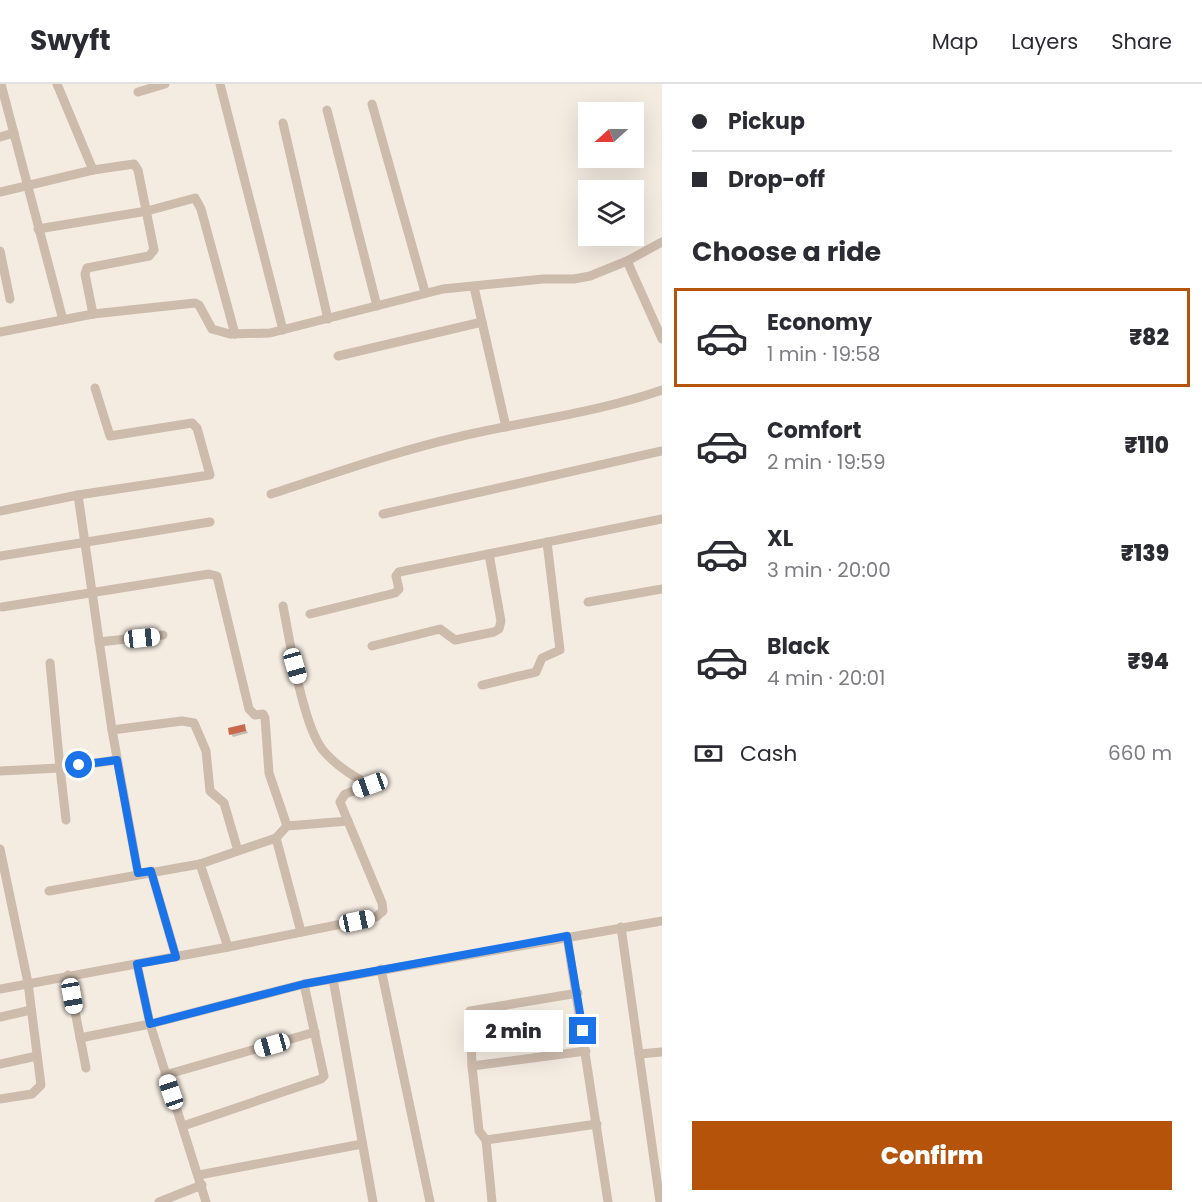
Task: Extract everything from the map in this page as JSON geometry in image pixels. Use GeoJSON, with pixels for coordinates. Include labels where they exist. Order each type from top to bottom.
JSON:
{"type":"FeatureCollection","features":[{"type":"Feature","properties":{"kind":"street"},"geometry":{"type":"LineString","coordinates":[[2,84],[63,320]]}},
{"type":"Feature","properties":{"kind":"street"},"geometry":{"type":"LineString","coordinates":[[57,84],[93,170]]}},
{"type":"Feature","properties":{"kind":"street"},"geometry":{"type":"LineString","coordinates":[[138,92],[165,84]]}},
{"type":"Feature","properties":{"kind":"street"},"geometry":{"type":"LineString","coordinates":[[220,84],[283,330]]}},
{"type":"Feature","properties":{"kind":"street"},"geometry":{"type":"LineString","coordinates":[[372,104],[425,292]]}},
{"type":"Feature","properties":{"kind":"street"},"geometry":{"type":"LineString","coordinates":[[327,110],[377,306]]}},
{"type":"Feature","properties":{"kind":"street"},"geometry":{"type":"LineString","coordinates":[[283,123],[328,319]]}},
{"type":"Feature","properties":{"kind":"street"},"geometry":{"type":"LineString","coordinates":[[0,137],[14,133]]}},
{"type":"Feature","properties":{"kind":"street"},"geometry":{"type":"LineString","coordinates":[[0,192],[93,170],[134,164],[138,170],[154,248],[151,254],[89,266],[85,270],[93,314]]}},
{"type":"Feature","properties":{"kind":"street"},"geometry":{"type":"LineString","coordinates":[[38,229],[147,211],[193,198],[197,200],[235,334]]}},
{"type":"Feature","properties":{"kind":"street"},"geometry":{"type":"LineString","coordinates":[[0,332],[93,314],[195,303],[199,305],[212,329],[235,334],[270,333],[425,292],[590,276],[627,261],[662,242]]}},
{"type":"Feature","properties":{"kind":"street"},"geometry":{"type":"LineString","coordinates":[[0,251],[10,300]]}},
{"type":"Feature","properties":{"kind":"street"},"geometry":{"type":"LineString","coordinates":[[627,261],[662,339]]}},
{"type":"Feature","properties":{"kind":"street"},"geometry":{"type":"LineString","coordinates":[[474,287],[506,427]]}},
{"type":"Feature","properties":{"kind":"street"},"geometry":{"type":"LineString","coordinates":[[338,356],[482,322]]}},
{"type":"Feature","properties":{"kind":"street"},"geometry":{"type":"LineString","coordinates":[[0,511],[78,495],[206,477],[211,471],[197,428],[192,423],[110,436],[95,388]]}},
{"type":"Feature","properties":{"kind":"street"},"geometry":{"type":"LineString","coordinates":[[271,494],[391,454],[613,404],[662,390]]}},
{"type":"Feature","properties":{"kind":"street"},"geometry":{"type":"LineString","coordinates":[[383,514],[662,451]]}},
{"type":"Feature","properties":{"kind":"street"},"geometry":{"type":"LineString","coordinates":[[78,495],[112,730],[138,873]]}},
{"type":"Feature","properties":{"kind":"street"},"geometry":{"type":"LineString","coordinates":[[309,614],[395,593],[399,589],[396,576],[399,572],[662,519]]}},
{"type":"Feature","properties":{"kind":"street"},"geometry":{"type":"LineString","coordinates":[[0,556],[210,522]]}},
{"type":"Feature","properties":{"kind":"street"},"geometry":{"type":"LineString","coordinates":[[482,685],[536,672],[542,658],[560,650],[547,542]]}},
{"type":"Feature","properties":{"kind":"street"},"geometry":{"type":"LineString","coordinates":[[372,646],[440,629],[455,640],[494,632],[499,628],[501,621],[489,554]]}},
{"type":"Feature","properties":{"kind":"street"},"geometry":{"type":"LineString","coordinates":[[2,607],[209,574],[217,576],[249,709],[252,714],[264,716],[269,773],[287,826]]}},
{"type":"Feature","properties":{"kind":"street"},"geometry":{"type":"LineString","coordinates":[[588,602],[662,590]]}},
{"type":"Feature","properties":{"kind":"street"},"geometry":{"type":"LineString","coordinates":[[283,606],[295,666],[313,729],[321,747],[333,761],[370,785]]}},
{"type":"Feature","properties":{"kind":"street"},"geometry":{"type":"LineString","coordinates":[[99,642],[164,635]]}},
{"type":"Feature","properties":{"kind":"street"},"geometry":{"type":"LineString","coordinates":[[50,663],[66,820]]}},
{"type":"Feature","properties":{"kind":"street"},"geometry":{"type":"LineString","coordinates":[[112,730],[188,720],[194,723],[206,751],[210,791],[224,803],[238,851]]}},
{"type":"Feature","properties":{"kind":"street"},"geometry":{"type":"LineString","coordinates":[[0,771],[60,768],[117,760]]}},
{"type":"Feature","properties":{"kind":"street"},"geometry":{"type":"LineString","coordinates":[[0,989],[228,948],[376,917],[383,911],[341,797],[381,782]]}},
{"type":"Feature","properties":{"kind":"street"},"geometry":{"type":"LineString","coordinates":[[49,891],[138,873],[200,864],[276,838],[287,826],[348,821]]}},
{"type":"Feature","properties":{"kind":"street"},"geometry":{"type":"LineString","coordinates":[[276,838],[302,932]]}},
{"type":"Feature","properties":{"kind":"street"},"geometry":{"type":"LineString","coordinates":[[0,849],[2,871],[28,983],[41,1085],[38,1091],[0,1100]]}},
{"type":"Feature","properties":{"kind":"street"},"geometry":{"type":"LineString","coordinates":[[200,864],[228,948]]}},
{"type":"Feature","properties":{"kind":"street"},"geometry":{"type":"LineString","coordinates":[[151,871],[176,957]]}},
{"type":"Feature","properties":{"kind":"street"},"geometry":{"type":"LineString","coordinates":[[80,1038],[150,1024],[333,978],[662,921]]}},
{"type":"Feature","properties":{"kind":"street"},"geometry":{"type":"LineString","coordinates":[[621,927],[660,1202]]}},
{"type":"Feature","properties":{"kind":"street"},"geometry":{"type":"LineString","coordinates":[[567,936],[578,993],[608,1202]]}},
{"type":"Feature","properties":{"kind":"street"},"geometry":{"type":"LineString","coordinates":[[137,964],[150,1024],[206,1202]]}},
{"type":"Feature","properties":{"kind":"street"},"geometry":{"type":"LineString","coordinates":[[381,969],[430,1202]]}},
{"type":"Feature","properties":{"kind":"street"},"geometry":{"type":"LineString","coordinates":[[68,975],[86,1068]]}},
{"type":"Feature","properties":{"kind":"street"},"geometry":{"type":"LineString","coordinates":[[333,978],[373,1202]]}},
{"type":"Feature","properties":{"kind":"street"},"geometry":{"type":"LineString","coordinates":[[183,1126],[321,1079],[324,1070],[304,984]]}},
{"type":"Feature","properties":{"kind":"street"},"geometry":{"type":"LineString","coordinates":[[492,1202],[486,1140],[479,1131],[472,1066],[470,1011],[578,993]]}},
{"type":"Feature","properties":{"kind":"street"},"geometry":{"type":"LineString","coordinates":[[0,1017],[31,1010]]}},
{"type":"Feature","properties":{"kind":"street"},"geometry":{"type":"LineString","coordinates":[[165,1075],[315,1032]]}},
{"type":"Feature","properties":{"kind":"street"},"geometry":{"type":"LineString","coordinates":[[472,1066],[586,1051]]}},
{"type":"Feature","properties":{"kind":"street"},"geometry":{"type":"LineString","coordinates":[[639,1054],[662,1052]]}},
{"type":"Feature","properties":{"kind":"street"},"geometry":{"type":"LineString","coordinates":[[0,1064],[37,1056]]}},
{"type":"Feature","properties":{"kind":"street"},"geometry":{"type":"LineString","coordinates":[[486,1140],[597,1124]]}},
{"type":"Feature","properties":{"kind":"street"},"geometry":{"type":"LineString","coordinates":[[199,1174],[362,1144]]}},
{"type":"Feature","properties":{"kind":"street"},"geometry":{"type":"LineString","coordinates":[[159,1202],[202,1185]]}},
{"type":"Feature","properties":{"kind":"building"},"geometry":{"type":"Polygon","coordinates":[[[245,724],[246,731],[229,735],[228,728],[245,724]]]}},
{"type":"Feature","properties":{"kind":"route"},"geometry":{"type":"LineString","coordinates":[[79,765],[117,760],[138,873],[151,871],[176,957],[137,964],[150,1024],[304,984],[567,936],[583,1031]]}}]}
